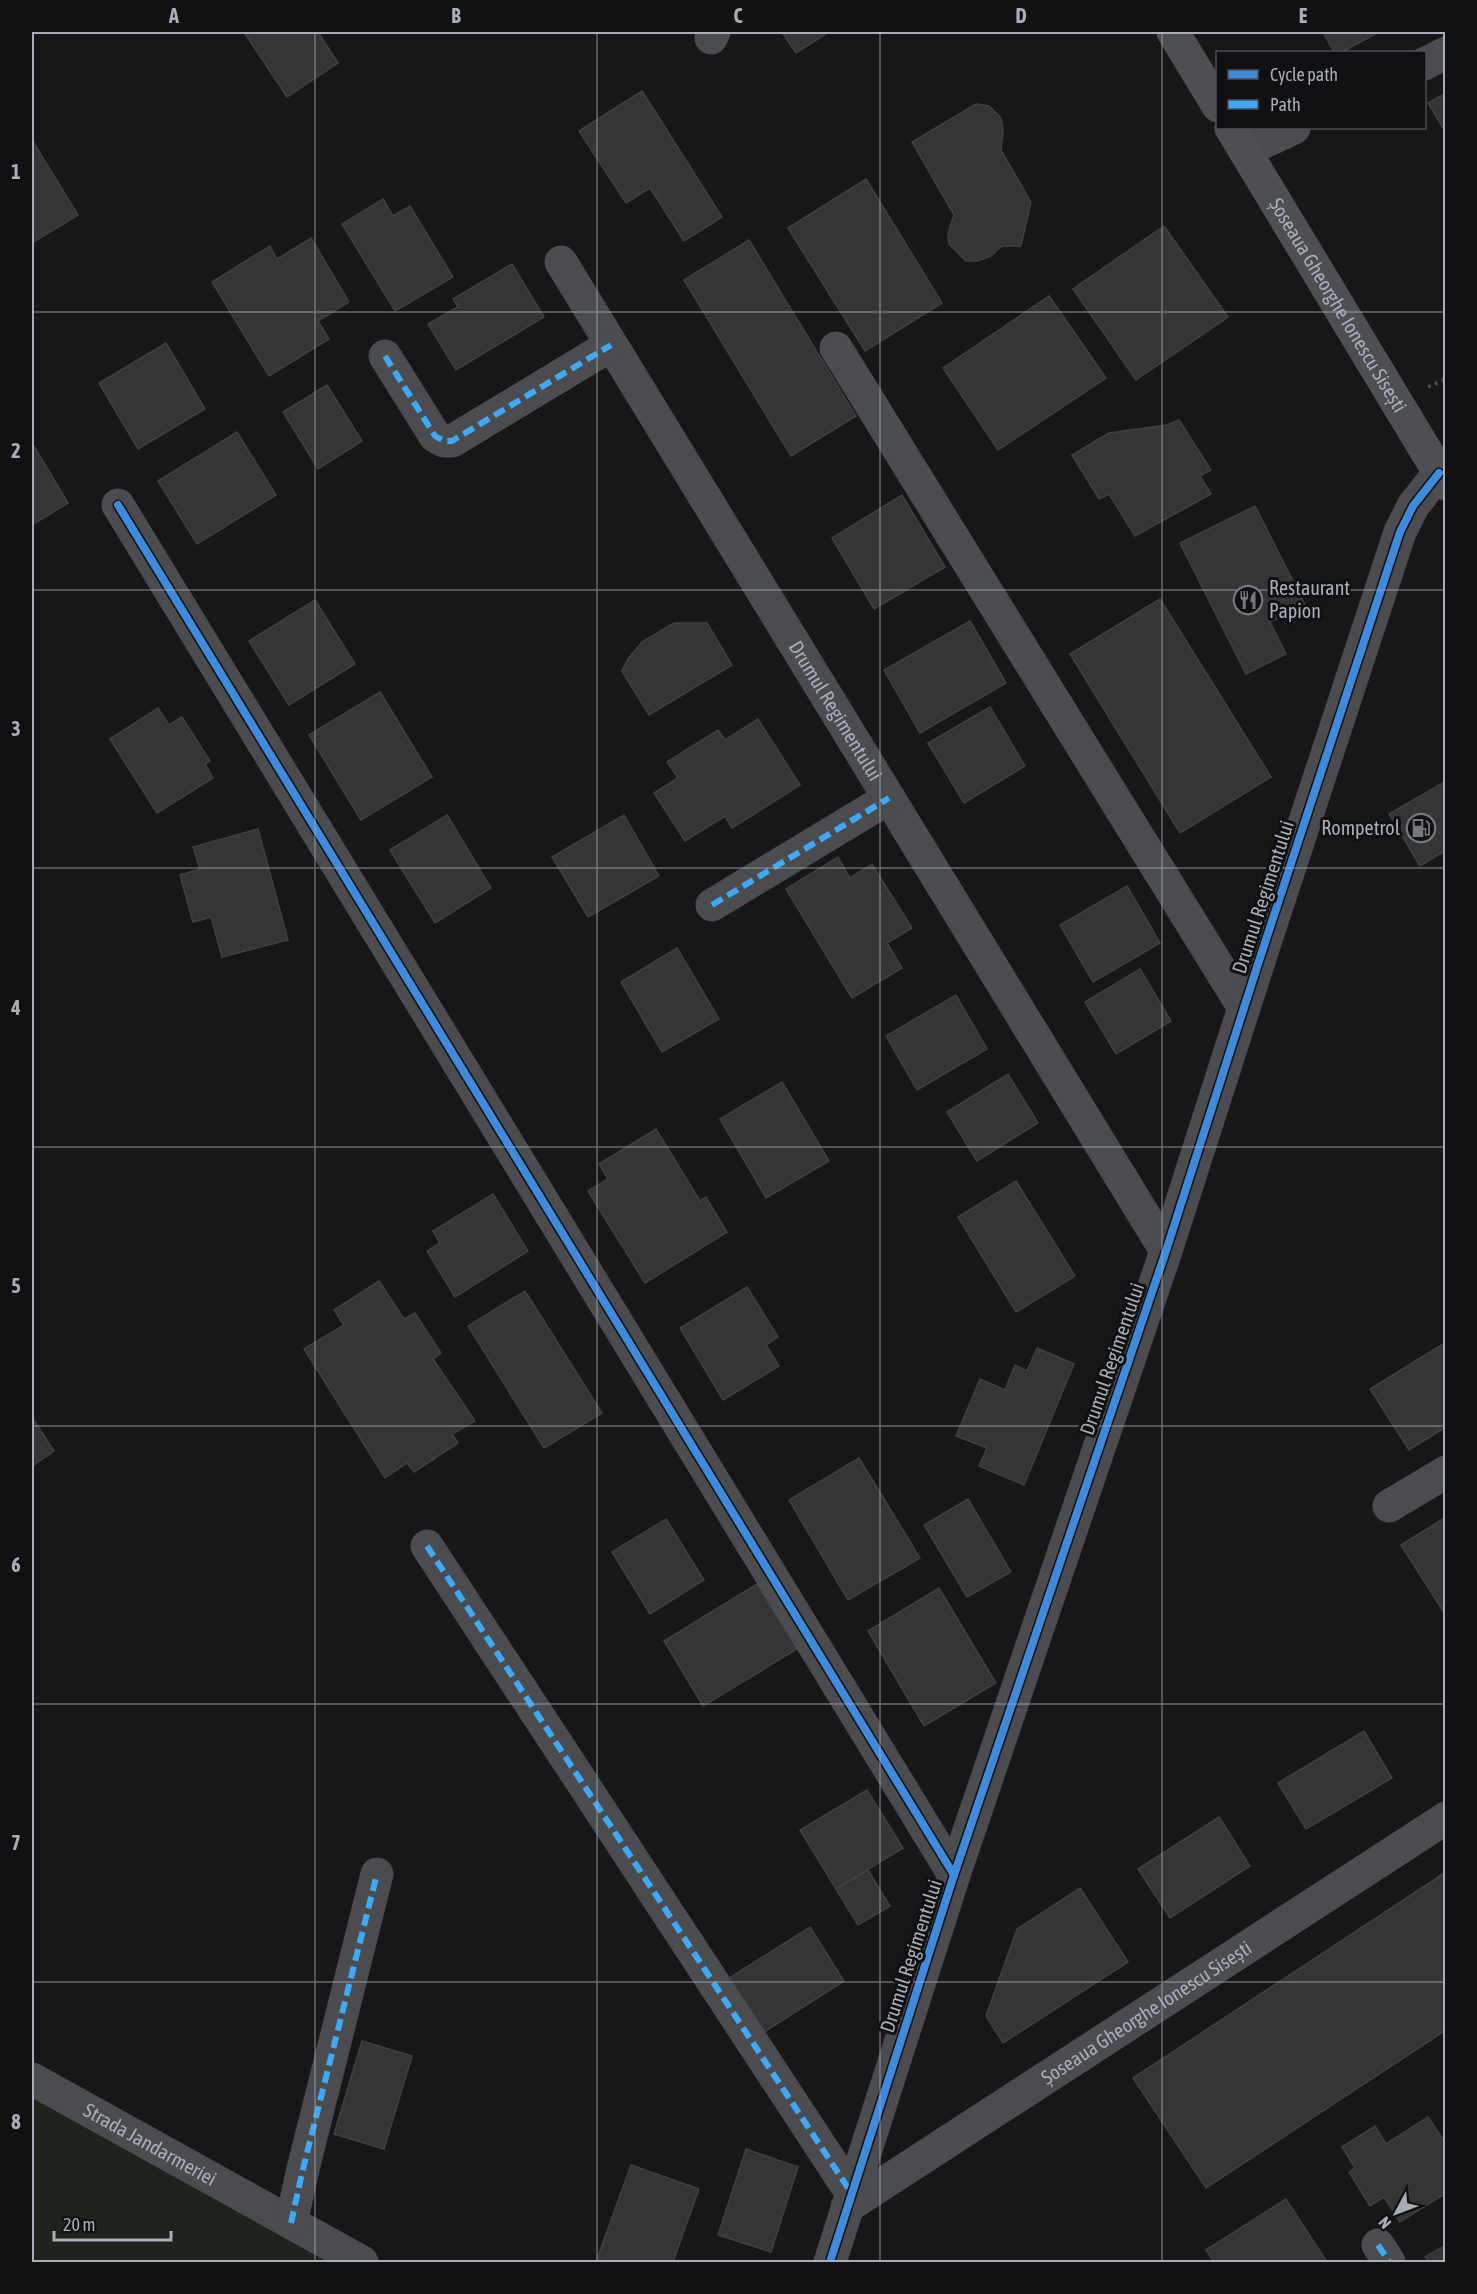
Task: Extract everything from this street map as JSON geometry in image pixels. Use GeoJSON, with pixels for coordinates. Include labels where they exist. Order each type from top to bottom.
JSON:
{"type":"FeatureCollection","features":[{"type":"Feature","properties":{"kind":"main road"},"geometry":{"type":"LineString","coordinates":[[1173,32],[1216,103]]}},
{"type":"Feature","properties":{"kind":"main road","name":"Șoseaua Gheorghe Ionescu Sisești"},"geometry":{"type":"LineString","coordinates":[[1238,139],[1442,478]]}},
{"type":"Feature","properties":{"kind":"street"},"geometry":{"type":"LineString","coordinates":[[1426,63],[1446,53]]}},
{"type":"Feature","properties":{"kind":"street"},"geometry":{"type":"LineString","coordinates":[[1238,139],[1289,129]]}},
{"type":"Feature","properties":{"kind":"street","name":"Drumul Regimentului"},"geometry":{"type":"LineString","coordinates":[[561,262],[1166,1251]]}},
{"type":"Feature","properties":{"kind":"street"},"geometry":{"type":"LineString","coordinates":[[385,356],[435,436],[444,441],[452,441],[611,345]]}},
{"type":"Feature","properties":{"kind":"street"},"geometry":{"type":"LineString","coordinates":[[836,348],[1244,1008]]}},
{"type":"Feature","properties":{"kind":"street","name":"Drumul Regimentului"},"geometry":{"type":"LineString","coordinates":[[830,2262],[954,1875],[1166,1251],[1400,532],[1413,506],[1442,478]]}},
{"type":"Feature","properties":{"kind":"street"},"geometry":{"type":"LineString","coordinates":[[118,505],[954,1875]]}},
{"type":"Feature","properties":{"kind":"street"},"geometry":{"type":"LineString","coordinates":[[712,905],[889,798]]}},
{"type":"Feature","properties":{"kind":"street"},"geometry":{"type":"LineString","coordinates":[[1389,1506],[1446,1472]]}},
{"type":"Feature","properties":{"kind":"street"},"geometry":{"type":"LineString","coordinates":[[427,1546],[850,2201]]}},
{"type":"Feature","properties":{"kind":"street","name":"Șoseaua Gheorghe Ionescu Sisești"},"geometry":{"type":"LineString","coordinates":[[850,2201],[1446,1818]]}},
{"type":"Feature","properties":{"kind":"street"},"geometry":{"type":"LineString","coordinates":[[291,2223],[377,1874]]}},
{"type":"Feature","properties":{"kind":"street","name":"Strada Jandarmeriei"},"geometry":{"type":"LineString","coordinates":[[32,2079],[362,2262]]}},
{"type":"Feature","properties":{"kind":"path"},"geometry":{"type":"LineString","coordinates":[[1428,387],[1446,379]]}},
{"type":"Feature","properties":{"kind":"shaded area"},"geometry":{"type":"Polygon","coordinates":[[[32,2079],[362,2262],[32,2262],[32,2079]]]}},
{"type":"Feature","properties":{"kind":"building"},"geometry":{"type":"Polygon","coordinates":[[[244,32],[318,32],[338,63],[287,97],[244,32]]]}},
{"type":"Feature","properties":{"kind":"building"},"geometry":{"type":"Polygon","coordinates":[[[782,32],[829,32],[796,53],[782,32]]]}},
{"type":"Feature","properties":{"kind":"building"},"geometry":{"type":"Polygon","coordinates":[[[1323,32],[1379,32],[1344,51],[1333,51],[1323,32]]]}},
{"type":"Feature","properties":{"kind":"building"},"geometry":{"type":"Polygon","coordinates":[[[642,91],[722,217],[684,241],[650,188],[626,203],[579,131],[642,91]]]}},
{"type":"Feature","properties":{"kind":"building"},"geometry":{"type":"Polygon","coordinates":[[[1446,93],[1446,133],[1428,103],[1446,93]]]}},
{"type":"Feature","properties":{"kind":"building"},"geometry":{"type":"Polygon","coordinates":[[[976,104],[989,106],[1001,118],[1003,130],[1001,150],[1031,202],[1021,246],[1002,246],[991,256],[977,261],[966,261],[949,244],[948,233],[954,215],[912,142],[976,104]]]}},
{"type":"Feature","properties":{"kind":"building"},"geometry":{"type":"Polygon","coordinates":[[[32,140],[78,215],[32,243],[32,140]]]}},
{"type":"Feature","properties":{"kind":"building"},"geometry":{"type":"Polygon","coordinates":[[[866,179],[942,303],[865,351],[788,228],[866,179]]]}},
{"type":"Feature","properties":{"kind":"building"},"geometry":{"type":"Polygon","coordinates":[[[383,199],[393,216],[410,206],[453,277],[395,311],[342,224],[383,199]]]}},
{"type":"Feature","properties":{"kind":"building"},"geometry":{"type":"Polygon","coordinates":[[[1164,226],[1228,317],[1136,380],[1073,289],[1164,226]]]}},
{"type":"Feature","properties":{"kind":"building"},"geometry":{"type":"Polygon","coordinates":[[[311,238],[349,302],[318,321],[329,339],[269,376],[212,282],[270,246],[277,259],[311,238]]]}},
{"type":"Feature","properties":{"kind":"building"},"geometry":{"type":"Polygon","coordinates":[[[749,240],[856,416],[791,456],[684,280],[749,240]]]}},
{"type":"Feature","properties":{"kind":"building"},"geometry":{"type":"Polygon","coordinates":[[[512,264],[544,317],[456,370],[428,324],[458,307],[453,299],[512,264]]]}},
{"type":"Feature","properties":{"kind":"building"},"geometry":{"type":"Polygon","coordinates":[[[1049,296],[1106,378],[998,450],[943,368],[1049,296]]]}},
{"type":"Feature","properties":{"kind":"building"},"geometry":{"type":"Polygon","coordinates":[[[166,343],[205,409],[138,449],[99,383],[166,343]]]}},
{"type":"Feature","properties":{"kind":"building"},"geometry":{"type":"Polygon","coordinates":[[[327,385],[362,441],[318,469],[283,412],[327,385]]]}},
{"type":"Feature","properties":{"kind":"building"},"geometry":{"type":"Polygon","coordinates":[[[1179,420],[1211,470],[1200,476],[1211,494],[1135,536],[1109,494],[1099,499],[1072,455],[1109,433],[1167,425],[1179,420]]]}},
{"type":"Feature","properties":{"kind":"building"},"geometry":{"type":"Polygon","coordinates":[[[237,432],[276,495],[197,544],[158,481],[237,432]]]}},
{"type":"Feature","properties":{"kind":"building"},"geometry":{"type":"Polygon","coordinates":[[[32,443],[68,503],[32,525],[32,443]]]}},
{"type":"Feature","properties":{"kind":"building"},"geometry":{"type":"Polygon","coordinates":[[[902,495],[945,567],[874,609],[832,538],[902,495]]]}},
{"type":"Feature","properties":{"kind":"building"},"geometry":{"type":"Polygon","coordinates":[[[1255,506],[1305,605],[1270,622],[1286,654],[1246,674],[1180,543],[1255,506]]]}},
{"type":"Feature","properties":{"kind":"building"},"geometry":{"type":"Polygon","coordinates":[[[1160,599],[1271,777],[1180,833],[1070,654],[1160,599]]]}},
{"type":"Feature","properties":{"kind":"building"},"geometry":{"type":"Polygon","coordinates":[[[315,600],[355,664],[289,705],[249,641],[315,600]]]}},
{"type":"Feature","properties":{"kind":"building"},"geometry":{"type":"Polygon","coordinates":[[[970,621],[1006,683],[920,733],[884,670],[970,621]]]}},
{"type":"Feature","properties":{"kind":"building"},"geometry":{"type":"Polygon","coordinates":[[[674,623],[707,623],[732,665],[649,715],[622,671],[628,659],[642,642],[674,623]]]}},
{"type":"Feature","properties":{"kind":"building"},"geometry":{"type":"Polygon","coordinates":[[[380,692],[432,777],[361,820],[309,735],[380,692]]]}},
{"type":"Feature","properties":{"kind":"building"},"geometry":{"type":"Polygon","coordinates":[[[990,707],[1025,766],[964,803],[928,743],[990,707]]]}},
{"type":"Feature","properties":{"kind":"building"},"geometry":{"type":"Polygon","coordinates":[[[158,708],[169,725],[182,717],[210,761],[205,764],[213,778],[157,813],[110,739],[158,708]]]}},
{"type":"Feature","properties":{"kind":"building"},"geometry":{"type":"Polygon","coordinates":[[[758,719],[800,785],[732,828],[725,816],[685,841],[654,793],[678,778],[667,762],[718,730],[725,740],[758,719]]]}},
{"type":"Feature","properties":{"kind":"building","name":"Rompetrol"},"geometry":{"type":"Polygon","coordinates":[[[1446,781],[1446,850],[1420,866],[1389,814],[1446,781]]]}},
{"type":"Feature","properties":{"kind":"building"},"geometry":{"type":"Polygon","coordinates":[[[447,815],[491,888],[435,923],[390,850],[447,815]]]}},
{"type":"Feature","properties":{"kind":"building"},"geometry":{"type":"Polygon","coordinates":[[[624,815],[659,876],[588,917],[552,857],[624,815]]]}},
{"type":"Feature","properties":{"kind":"building"},"geometry":{"type":"Polygon","coordinates":[[[258,829],[288,940],[222,957],[211,917],[193,922],[180,875],[200,869],[193,847],[258,829]]]}},
{"type":"Feature","properties":{"kind":"building"},"geometry":{"type":"Polygon","coordinates":[[[838,857],[850,878],[872,864],[912,928],[887,943],[902,968],[852,998],[786,889],[838,857]]]}},
{"type":"Feature","properties":{"kind":"building"},"geometry":{"type":"Polygon","coordinates":[[[1127,886],[1160,943],[1093,982],[1060,925],[1127,886]]]}},
{"type":"Feature","properties":{"kind":"building"},"geometry":{"type":"Polygon","coordinates":[[[677,948],[719,1019],[662,1052],[621,982],[677,948]]]}},
{"type":"Feature","properties":{"kind":"building"},"geometry":{"type":"Polygon","coordinates":[[[1140,969],[1171,1021],[1116,1054],[1085,1002],[1140,969]]]}},
{"type":"Feature","properties":{"kind":"building"},"geometry":{"type":"Polygon","coordinates":[[[956,995],[987,1049],[917,1090],[886,1036],[956,995]]]}},
{"type":"Feature","properties":{"kind":"building"},"geometry":{"type":"Polygon","coordinates":[[[1008,1074],[1038,1123],[977,1161],[947,1112],[1008,1074]]]}},
{"type":"Feature","properties":{"kind":"building"},"geometry":{"type":"Polygon","coordinates":[[[782,1082],[829,1161],[766,1198],[720,1119],[782,1082]]]}},
{"type":"Feature","properties":{"kind":"building"},"geometry":{"type":"Polygon","coordinates":[[[656,1129],[700,1201],[706,1197],[727,1232],[645,1283],[588,1191],[608,1179],[599,1164],[656,1129]]]}},
{"type":"Feature","properties":{"kind":"building"},"geometry":{"type":"Polygon","coordinates":[[[1016,1181],[1075,1276],[1016,1312],[958,1217],[1016,1181]]]}},
{"type":"Feature","properties":{"kind":"building"},"geometry":{"type":"Polygon","coordinates":[[[493,1194],[528,1251],[455,1297],[427,1251],[440,1243],[433,1231],[493,1194]]]}},
{"type":"Feature","properties":{"kind":"building"},"geometry":{"type":"Polygon","coordinates":[[[379,1281],[404,1319],[415,1313],[441,1353],[433,1359],[475,1421],[452,1434],[458,1443],[414,1472],[407,1463],[385,1478],[304,1349],[344,1325],[334,1310],[379,1281]]]}},
{"type":"Feature","properties":{"kind":"building"},"geometry":{"type":"Polygon","coordinates":[[[747,1287],[778,1337],[766,1345],[779,1366],[723,1400],[680,1328],[747,1287]]]}},
{"type":"Feature","properties":{"kind":"building"},"geometry":{"type":"Polygon","coordinates":[[[525,1291],[602,1413],[544,1448],[468,1326],[525,1291]]]}},
{"type":"Feature","properties":{"kind":"building"},"geometry":{"type":"Polygon","coordinates":[[[1446,1342],[1446,1427],[1409,1450],[1370,1389],[1446,1342]]]}},
{"type":"Feature","properties":{"kind":"building"},"geometry":{"type":"Polygon","coordinates":[[[1037,1348],[1074,1364],[1024,1485],[979,1466],[987,1448],[956,1436],[980,1379],[1005,1390],[1015,1365],[1027,1371],[1037,1348]]]}},
{"type":"Feature","properties":{"kind":"building"},"geometry":{"type":"Polygon","coordinates":[[[32,1417],[54,1451],[32,1466],[32,1417]]]}},
{"type":"Feature","properties":{"kind":"building"},"geometry":{"type":"Polygon","coordinates":[[[859,1458],[920,1558],[848,1600],[789,1500],[859,1458]]]}},
{"type":"Feature","properties":{"kind":"building"},"geometry":{"type":"Polygon","coordinates":[[[968,1499],[1011,1572],[967,1597],[924,1525],[968,1499]]]}},
{"type":"Feature","properties":{"kind":"building"},"geometry":{"type":"Polygon","coordinates":[[[1446,1517],[1446,1616],[1401,1545],[1446,1517]]]}},
{"type":"Feature","properties":{"kind":"building"},"geometry":{"type":"Polygon","coordinates":[[[666,1519],[704,1580],[650,1614],[612,1552],[666,1519]]]}},
{"type":"Feature","properties":{"kind":"building"},"geometry":{"type":"Polygon","coordinates":[[[757,1584],[797,1649],[703,1706],[664,1641],[757,1584]]]}},
{"type":"Feature","properties":{"kind":"building"},"geometry":{"type":"Polygon","coordinates":[[[939,1588],[996,1683],[924,1726],[868,1631],[939,1588]]]}},
{"type":"Feature","properties":{"kind":"building"},"geometry":{"type":"Polygon","coordinates":[[[1364,1731],[1392,1778],[1306,1829],[1278,1783],[1364,1731]]]}},
{"type":"Feature","properties":{"kind":"building"},"geometry":{"type":"Polygon","coordinates":[[[867,1790],[903,1848],[836,1889],[800,1830],[867,1790]]]}},
{"type":"Feature","properties":{"kind":"building"},"geometry":{"type":"Polygon","coordinates":[[[1219,1817],[1250,1866],[1170,1918],[1138,1869],[1219,1817]]]}},
{"type":"Feature","properties":{"kind":"building"},"geometry":{"type":"Polygon","coordinates":[[[868,1870],[890,1906],[858,1925],[836,1889],[868,1870]]]}},
{"type":"Feature","properties":{"kind":"building"},"geometry":{"type":"Polygon","coordinates":[[[1446,1872],[1446,2030],[1206,2188],[1133,2078],[1446,1872]]]}},
{"type":"Feature","properties":{"kind":"building"},"geometry":{"type":"Polygon","coordinates":[[[1080,1888],[1128,1962],[1003,2043],[986,2016],[1017,1929],[1080,1888]]]}},
{"type":"Feature","properties":{"kind":"building"},"geometry":{"type":"Polygon","coordinates":[[[810,1927],[844,1981],[761,2034],[726,1980],[810,1927]]]}},
{"type":"Feature","properties":{"kind":"building"},"geometry":{"type":"Polygon","coordinates":[[[362,2041],[412,2056],[384,2149],[334,2134],[362,2041]]]}},
{"type":"Feature","properties":{"kind":"building"},"geometry":{"type":"Polygon","coordinates":[[[1428,2117],[1446,2144],[1446,2193],[1400,2222],[1384,2197],[1370,2206],[1349,2172],[1355,2168],[1342,2147],[1375,2126],[1386,2144],[1428,2117]]]}},
{"type":"Feature","properties":{"kind":"building"},"geometry":{"type":"Polygon","coordinates":[[[746,2149],[798,2167],[771,2252],[718,2235],[746,2149]]]}},
{"type":"Feature","properties":{"kind":"building"},"geometry":{"type":"Polygon","coordinates":[[[631,2165],[699,2189],[673,2262],[606,2262],[597,2259],[631,2165]]]}},
{"type":"Feature","properties":{"kind":"building"},"geometry":{"type":"Polygon","coordinates":[[[1286,2199],[1327,2262],[1214,2262],[1206,2250],[1286,2199]]]}},
{"type":"Feature","properties":{"kind":"building"},"geometry":{"type":"Polygon","coordinates":[[[1446,2245],[1446,2262],[1429,2262],[1425,2257],[1446,2245]]]}},
{"type":"Feature","properties":{"kind":"marked path"},"geometry":{"type":"LineString","coordinates":[[385,356],[435,436],[444,441],[452,441],[611,345]]}},
{"type":"Feature","properties":{"kind":"marked path"},"geometry":{"type":"LineString","coordinates":[[712,905],[889,798]]}},
{"type":"Feature","properties":{"kind":"marked path"},"geometry":{"type":"LineString","coordinates":[[427,1546],[852,2194]]}},
{"type":"Feature","properties":{"kind":"marked path"},"geometry":{"type":"LineString","coordinates":[[291,2223],[377,1874]]}},
{"type":"Feature","properties":{"kind":"marked path"},"geometry":{"type":"LineString","coordinates":[[1378,2245],[1389,2262]]}},
{"type":"Feature","properties":{"kind":"cycle path"},"geometry":{"type":"LineString","coordinates":[[830,2262],[954,1875],[1166,1251],[1400,532],[1413,506],[1439,473]]}},
{"type":"Feature","properties":{"kind":"cycle path"},"geometry":{"type":"LineString","coordinates":[[118,505],[954,1875]]}},
{"type":"Feature","properties":{"kind":"place","name":"Restaurant Papion"},"geometry":{"type":"Point","coordinates":[1248,600]}},
{"type":"Feature","properties":{"kind":"place","name":"Rompetrol"},"geometry":{"type":"Point","coordinates":[1421,828]}}]}
